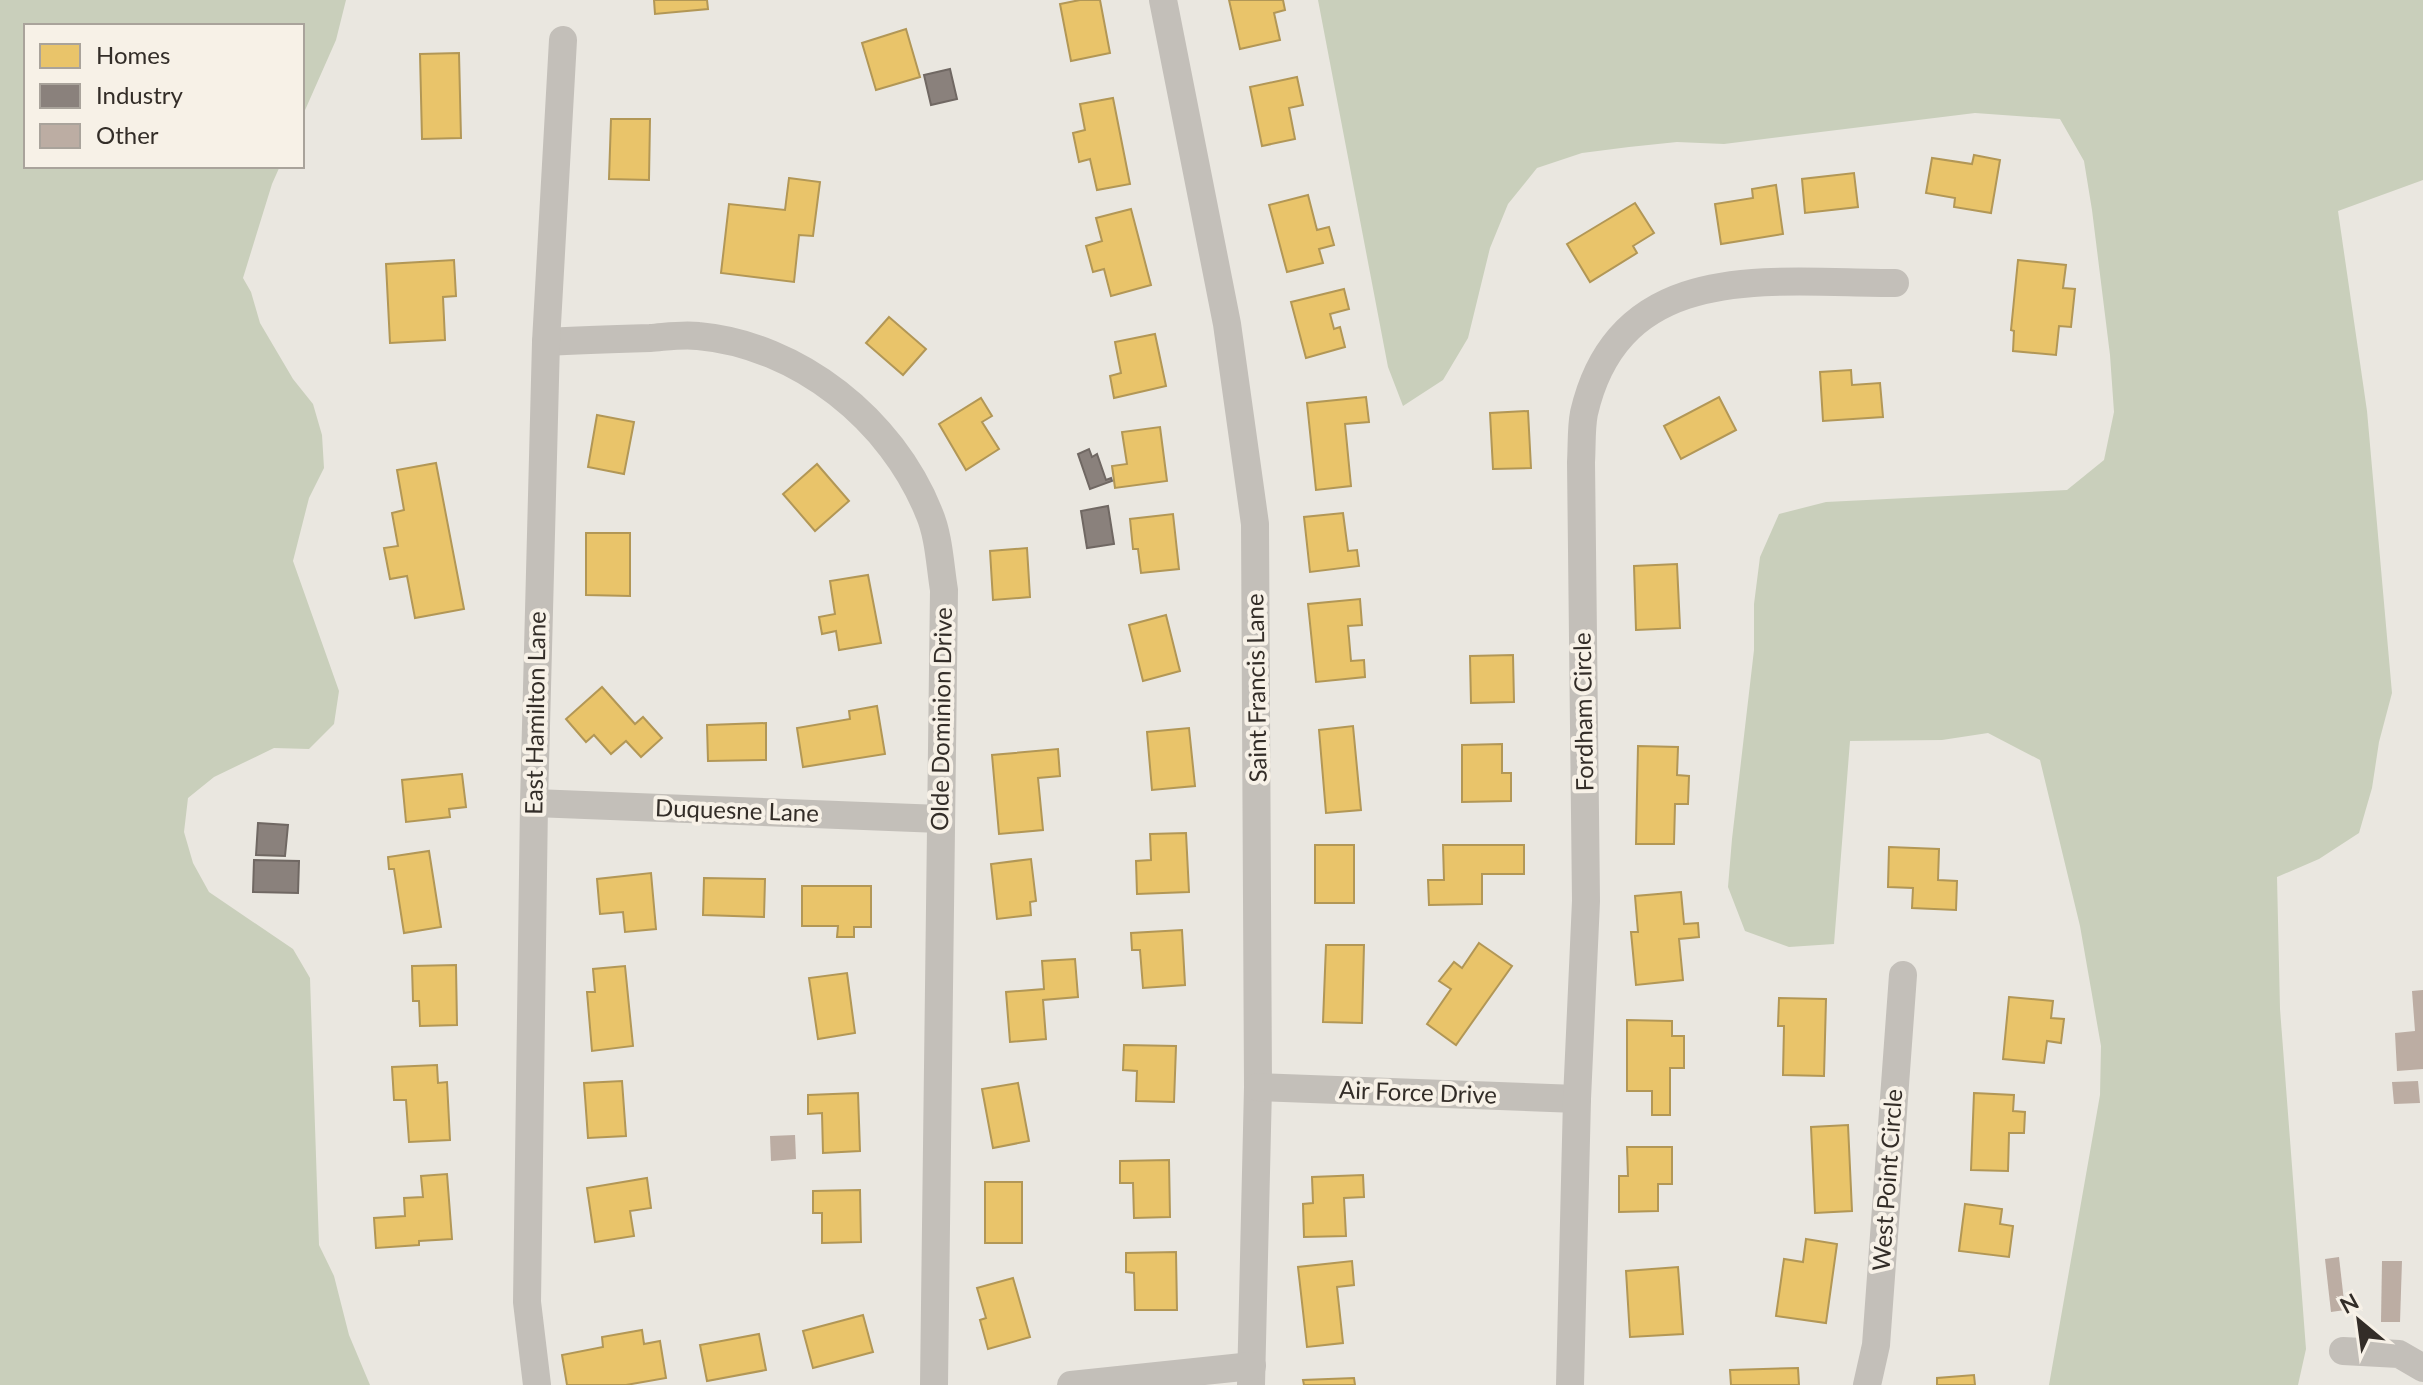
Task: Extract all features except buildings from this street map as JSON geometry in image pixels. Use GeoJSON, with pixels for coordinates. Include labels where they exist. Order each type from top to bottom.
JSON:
{"type":"FeatureCollection","features":[{"type":"Feature","properties":{"kind":"street","name":"Saint Francis Lane"},"geometry":{"type":"LineString","coordinates":[[1163,0],[1227,324],[1255,524],[1258,1087],[1251,1376]]}},
{"type":"Feature","properties":{"kind":"street","name":"East Hamilton Lane"},"geometry":{"type":"LineString","coordinates":[[537,1385],[527,1302],[534,803],[546,342],[563,40]]}},
{"type":"Feature","properties":{"kind":"street","name":"Fordham Circle"},"geometry":{"type":"LineString","coordinates":[[1570,1385],[1577,1099],[1586,901],[1581,462],[1584,415],[1599,367],[1628,328],[1661,304],[1701,289],[1737,283],[1895,283]]}},
{"type":"Feature","properties":{"kind":"street","name":"Olde Dominion Drive"},"geometry":{"type":"LineString","coordinates":[[546,342],[698,336],[749,347],[795,365],[849,401],[881,433],[910,472],[931,515],[944,590],[934,1385]]}},
{"type":"Feature","properties":{"kind":"street","name":"Duquesne Lane"},"geometry":{"type":"LineString","coordinates":[[534,803],[940,819]]}},
{"type":"Feature","properties":{"kind":"street","name":"West Point Circle"},"geometry":{"type":"LineString","coordinates":[[1867,1385],[1876,1345],[1903,975]]}},
{"type":"Feature","properties":{"kind":"street","name":"Air Force Drive"},"geometry":{"type":"LineString","coordinates":[[1258,1087],[1577,1099]]}},
{"type":"Feature","properties":{"kind":"street"},"geometry":{"type":"LineString","coordinates":[[2343,1351],[2399,1354],[2423,1368]]}},
{"type":"Feature","properties":{"kind":"street"},"geometry":{"type":"LineString","coordinates":[[1071,1385],[1251,1376]]}},
{"type":"Feature","properties":{"kind":"green space"},"geometry":{"type":"Polygon","coordinates":[[[0,0],[346,0],[336,40],[304,112],[304,24],[24,24],[24,168],[279,168],[243,278],[251,292],[260,323],[293,379],[313,404],[322,435],[324,468],[309,498],[293,561],[339,691],[334,724],[309,749],[274,748],[214,777],[188,798],[184,832],[193,863],[209,892],[293,949],[310,978],[319,1245],[334,1276],[349,1335],[370,1385],[0,1385],[0,0]]]}},
{"type":"Feature","properties":{"kind":"green space"},"geometry":{"type":"Polygon","coordinates":[[[1318,0],[2423,0],[2423,180],[2338,211],[2367,411],[2392,693],[2359,833],[2319,859],[2277,877],[2280,1009],[2306,1349],[2298,1385],[2049,1385],[2100,1095],[2101,1046],[2080,926],[2040,760],[1988,733],[1942,740],[1850,741],[1834,944],[1789,947],[1745,931],[1728,887],[1754,650],[1754,604],[1760,557],[1779,514],[1826,502],[2067,490],[2104,460],[2114,412],[2092,210],[2084,161],[2060,119],[1975,113],[1724,144],[1677,142],[1629,147],[1582,153],[1537,168],[1508,204],[1490,248],[1468,338],[1443,380],[1403,406],[1388,367],[1318,0]]]}}]}
